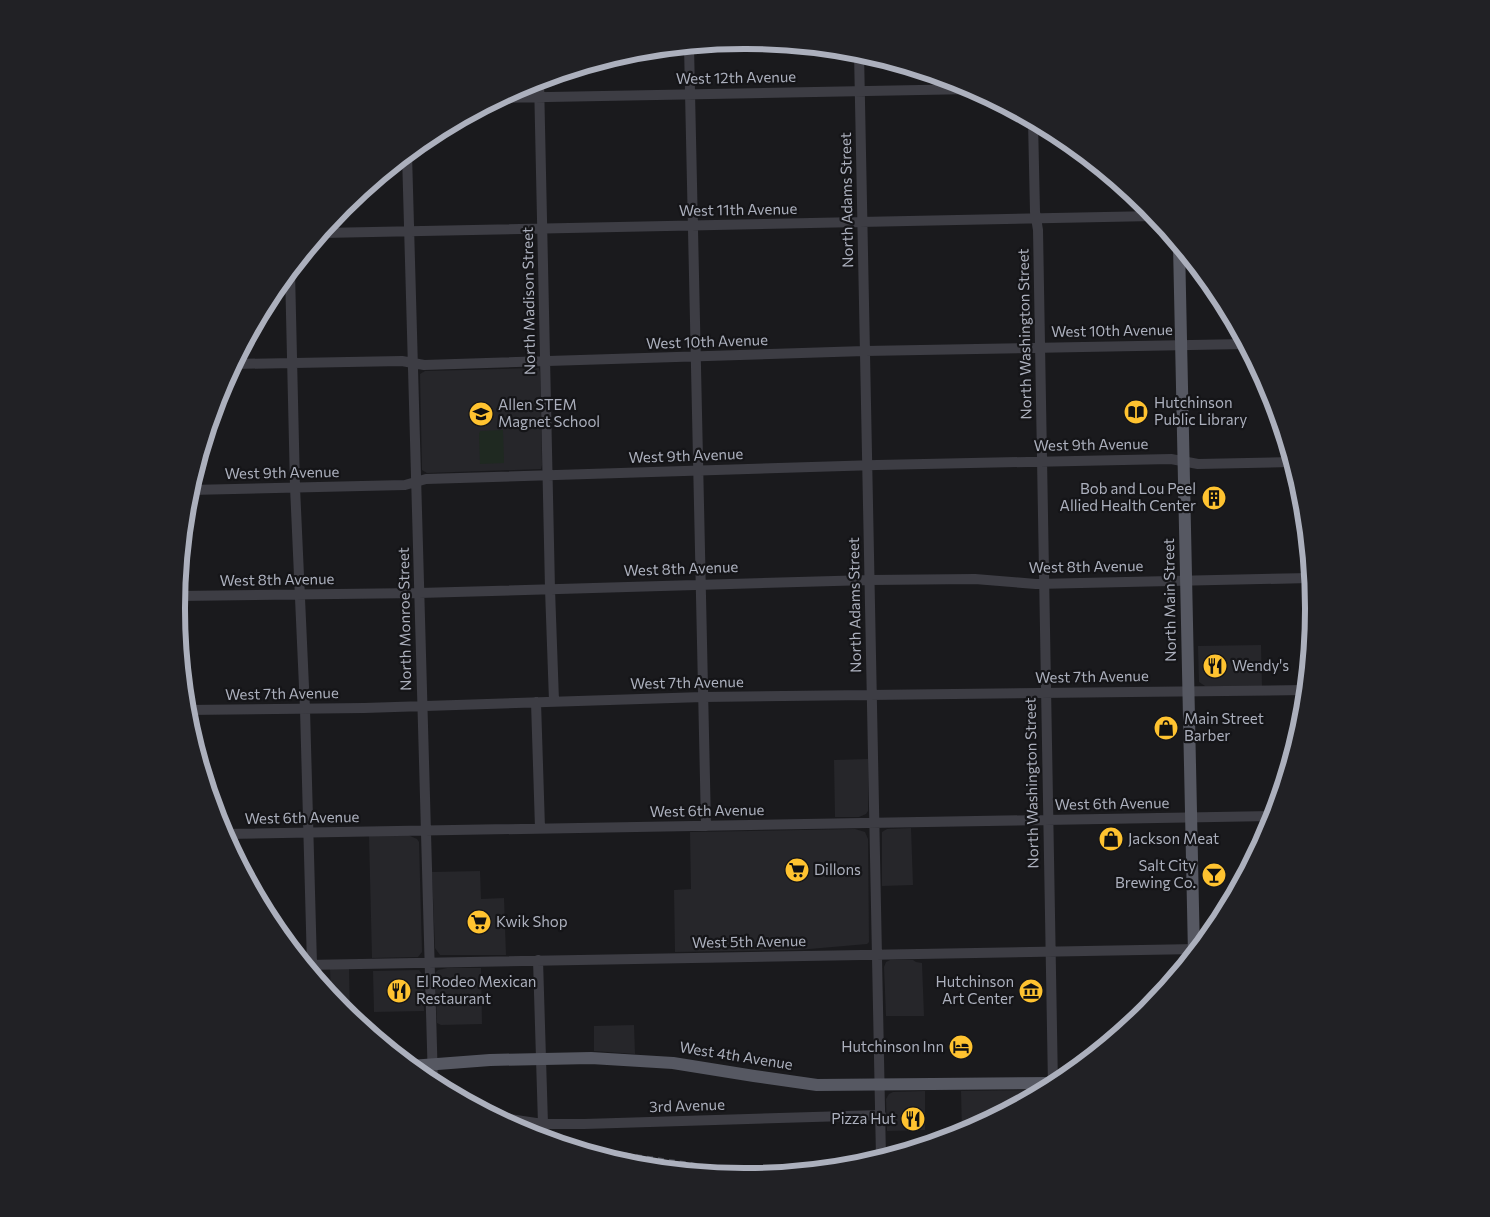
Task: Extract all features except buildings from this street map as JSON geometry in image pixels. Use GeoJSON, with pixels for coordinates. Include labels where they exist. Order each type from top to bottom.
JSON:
{"type":"FeatureCollection","features":[{"type":"Feature","properties":{"kind":"main road","name":"North Main Street"},"geometry":{"type":"LineString","coordinates":[[1179,256],[1195,941]]}},
{"type":"Feature","properties":{"kind":"main road","name":"West 4th Avenue"},"geometry":{"type":"LineString","coordinates":[[422,1065],[541,1058],[610,1059],[673,1063],[817,1084],[1040,1084]]}},
{"type":"Feature","properties":{"kind":"street"},"geometry":{"type":"LineString","coordinates":[[689,52],[706,826]]}},
{"type":"Feature","properties":{"kind":"street","name":"North Adams Street"},"geometry":{"type":"LineString","coordinates":[[859,61],[881,1151]]}},
{"type":"Feature","properties":{"kind":"street","name":"North Madison Street"},"geometry":{"type":"LineString","coordinates":[[540,88],[554,701]]}},
{"type":"Feature","properties":{"kind":"street","name":"West 12th Avenue"},"geometry":{"type":"LineString","coordinates":[[516,98],[955,89]]}},
{"type":"Feature","properties":{"kind":"street","name":"North Washington Street"},"geometry":{"type":"LineString","coordinates":[[1033,129],[1041,348],[1047,820],[1054,1075]]}},
{"type":"Feature","properties":{"kind":"street","name":"North Monroe Street"},"geometry":{"type":"LineString","coordinates":[[407,162],[433,1073]]}},
{"type":"Feature","properties":{"kind":"street","name":"West 11th Avenue"},"geometry":{"type":"LineString","coordinates":[[330,233],[1144,216]]}},
{"type":"Feature","properties":{"kind":"street"},"geometry":{"type":"LineString","coordinates":[[290,283],[294,487],[305,709],[309,959]]}},
{"type":"Feature","properties":{"kind":"street","name":"West 10th Avenue"},"geometry":{"type":"LineString","coordinates":[[242,364],[402,361],[424,365],[865,351],[1238,344]]}},
{"type":"Feature","properties":{"kind":"street","name":"West 9th Avenue"},"geometry":{"type":"LineString","coordinates":[[198,490],[405,485],[426,479],[867,465],[1171,459],[1198,464],[1285,462]]}},
{"type":"Feature","properties":{"kind":"street","name":"West 8th Avenue"},"geometry":{"type":"LineString","coordinates":[[185,596],[299,596],[870,580],[975,579],[1044,584],[1304,578]]}},
{"type":"Feature","properties":{"kind":"street","name":"West 7th Avenue"},"geometry":{"type":"LineString","coordinates":[[195,710],[305,709],[703,697],[1299,690]]}},
{"type":"Feature","properties":{"kind":"street"},"geometry":{"type":"LineString","coordinates":[[536,702],[540,828]]}},
{"type":"Feature","properties":{"kind":"street","name":"West 6th Avenue"},"geometry":{"type":"LineString","coordinates":[[233,834],[1265,816]]}},
{"type":"Feature","properties":{"kind":"street","name":"West 5th Avenue"},"geometry":{"type":"LineString","coordinates":[[314,965],[1187,951]]}},
{"type":"Feature","properties":{"kind":"street"},"geometry":{"type":"LineString","coordinates":[[538,960],[543,1124]]}},
{"type":"Feature","properties":{"kind":"street","name":"3rd Avenue"},"geometry":{"type":"LineString","coordinates":[[518,1120],[543,1124],[584,1124],[881,1114]]}},
{"type":"Feature","properties":{"kind":"shaded area","name":"Allen STEM Magnet School"},"geometry":{"type":"Polygon","coordinates":[[[539,368],[541,469],[427,473],[422,470],[420,374],[425,371],[539,368]]]}},
{"type":"Feature","properties":{"kind":"shaded area"},"geometry":{"type":"Polygon","coordinates":[[[503,430],[504,463],[480,464],[480,431],[503,430]]]}},
{"type":"Feature","properties":{"kind":"shaded area"},"geometry":{"type":"Polygon","coordinates":[[[1261,645],[1262,686],[1205,686],[1199,682],[1198,646],[1261,645]]]}},
{"type":"Feature","properties":{"kind":"shaded area"},"geometry":{"type":"Polygon","coordinates":[[[868,759],[868,811],[859,817],[835,817],[834,760],[868,759]]]}},
{"type":"Feature","properties":{"kind":"shaded area"},"geometry":{"type":"Polygon","coordinates":[[[911,828],[913,885],[882,886],[882,832],[887,829],[911,828]]]}},
{"type":"Feature","properties":{"kind":"shaded area"},"geometry":{"type":"Polygon","coordinates":[[[855,829],[865,832],[868,839],[869,942],[867,944],[798,950],[675,952],[674,890],[691,889],[690,832],[855,829]]]}},
{"type":"Feature","properties":{"kind":"shaded area"},"geometry":{"type":"Polygon","coordinates":[[[408,835],[419,842],[422,952],[418,957],[372,958],[369,836],[408,835]]]}},
{"type":"Feature","properties":{"kind":"shaded area"},"geometry":{"type":"Polygon","coordinates":[[[480,871],[481,899],[504,898],[506,955],[440,955],[435,948],[432,872],[480,871]]]}},
{"type":"Feature","properties":{"kind":"shaded area"},"geometry":{"type":"Polygon","coordinates":[[[890,960],[913,960],[922,963],[924,1016],[886,1016],[884,967],[886,962],[890,960]]]}},
{"type":"Feature","properties":{"kind":"shaded area"},"geometry":{"type":"Polygon","coordinates":[[[447,968],[481,968],[482,1024],[441,1025],[437,1023],[435,973],[438,970],[447,968]]]}},
{"type":"Feature","properties":{"kind":"shaded area"},"geometry":{"type":"Polygon","coordinates":[[[330,969],[349,969],[350,1005],[349,1004],[331,985],[330,969]]]}},
{"type":"Feature","properties":{"kind":"shaded area"},"geometry":{"type":"Polygon","coordinates":[[[419,970],[423,975],[424,1011],[374,1012],[373,971],[419,970]]]}},
{"type":"Feature","properties":{"kind":"shaded area"},"geometry":{"type":"Polygon","coordinates":[[[634,1025],[635,1054],[594,1051],[594,1026],[634,1025]]]}},
{"type":"Feature","properties":{"kind":"shaded area"},"geometry":{"type":"Polygon","coordinates":[[[1030,1090],[993,1111],[962,1125],[961,1091],[1030,1090]]]}},
{"type":"Feature","properties":{"kind":"shaded area"},"geometry":{"type":"Polygon","coordinates":[[[925,1091],[925,1130],[887,1131],[886,1099],[889,1094],[893,1092],[925,1091]]]}},
{"type":"Feature","properties":{"kind":"railway"},"geometry":{"type":"LineString","coordinates":[[611,1151],[720,1167]]}},
{"type":"Feature","properties":{"kind":"place","name":"Hutchinson Public Library"},"geometry":{"type":"Point","coordinates":[1136,412]}},
{"type":"Feature","properties":{"kind":"place","name":"Allen STEM Magnet School"},"geometry":{"type":"Point","coordinates":[481,414]}},
{"type":"Feature","properties":{"kind":"place","name":"Bob and Lou Peel Allied Health Center"},"geometry":{"type":"Point","coordinates":[1214,498]}},
{"type":"Feature","properties":{"kind":"place","name":"Wendy's"},"geometry":{"type":"Point","coordinates":[1215,666]}},
{"type":"Feature","properties":{"kind":"place","name":"Main Street Barber"},"geometry":{"type":"Point","coordinates":[1166,728]}},
{"type":"Feature","properties":{"kind":"place","name":"Jackson Meat"},"geometry":{"type":"Point","coordinates":[1111,839]}},
{"type":"Feature","properties":{"kind":"place","name":"Dillons"},"geometry":{"type":"Point","coordinates":[797,870]}},
{"type":"Feature","properties":{"kind":"place","name":"Salt City Brewing Co."},"geometry":{"type":"Point","coordinates":[1214,875]}},
{"type":"Feature","properties":{"kind":"place","name":"Kwik Shop"},"geometry":{"type":"Point","coordinates":[479,922]}},
{"type":"Feature","properties":{"kind":"place","name":"El Rodeo Mexican Restaurant"},"geometry":{"type":"Point","coordinates":[399,991]}},
{"type":"Feature","properties":{"kind":"place","name":"Hutchinson Art Center"},"geometry":{"type":"Point","coordinates":[1031,991]}},
{"type":"Feature","properties":{"kind":"place","name":"Hutchinson Inn"},"geometry":{"type":"Point","coordinates":[961,1047]}},
{"type":"Feature","properties":{"kind":"place","name":"Pizza Hut"},"geometry":{"type":"Point","coordinates":[913,1119]}}]}
